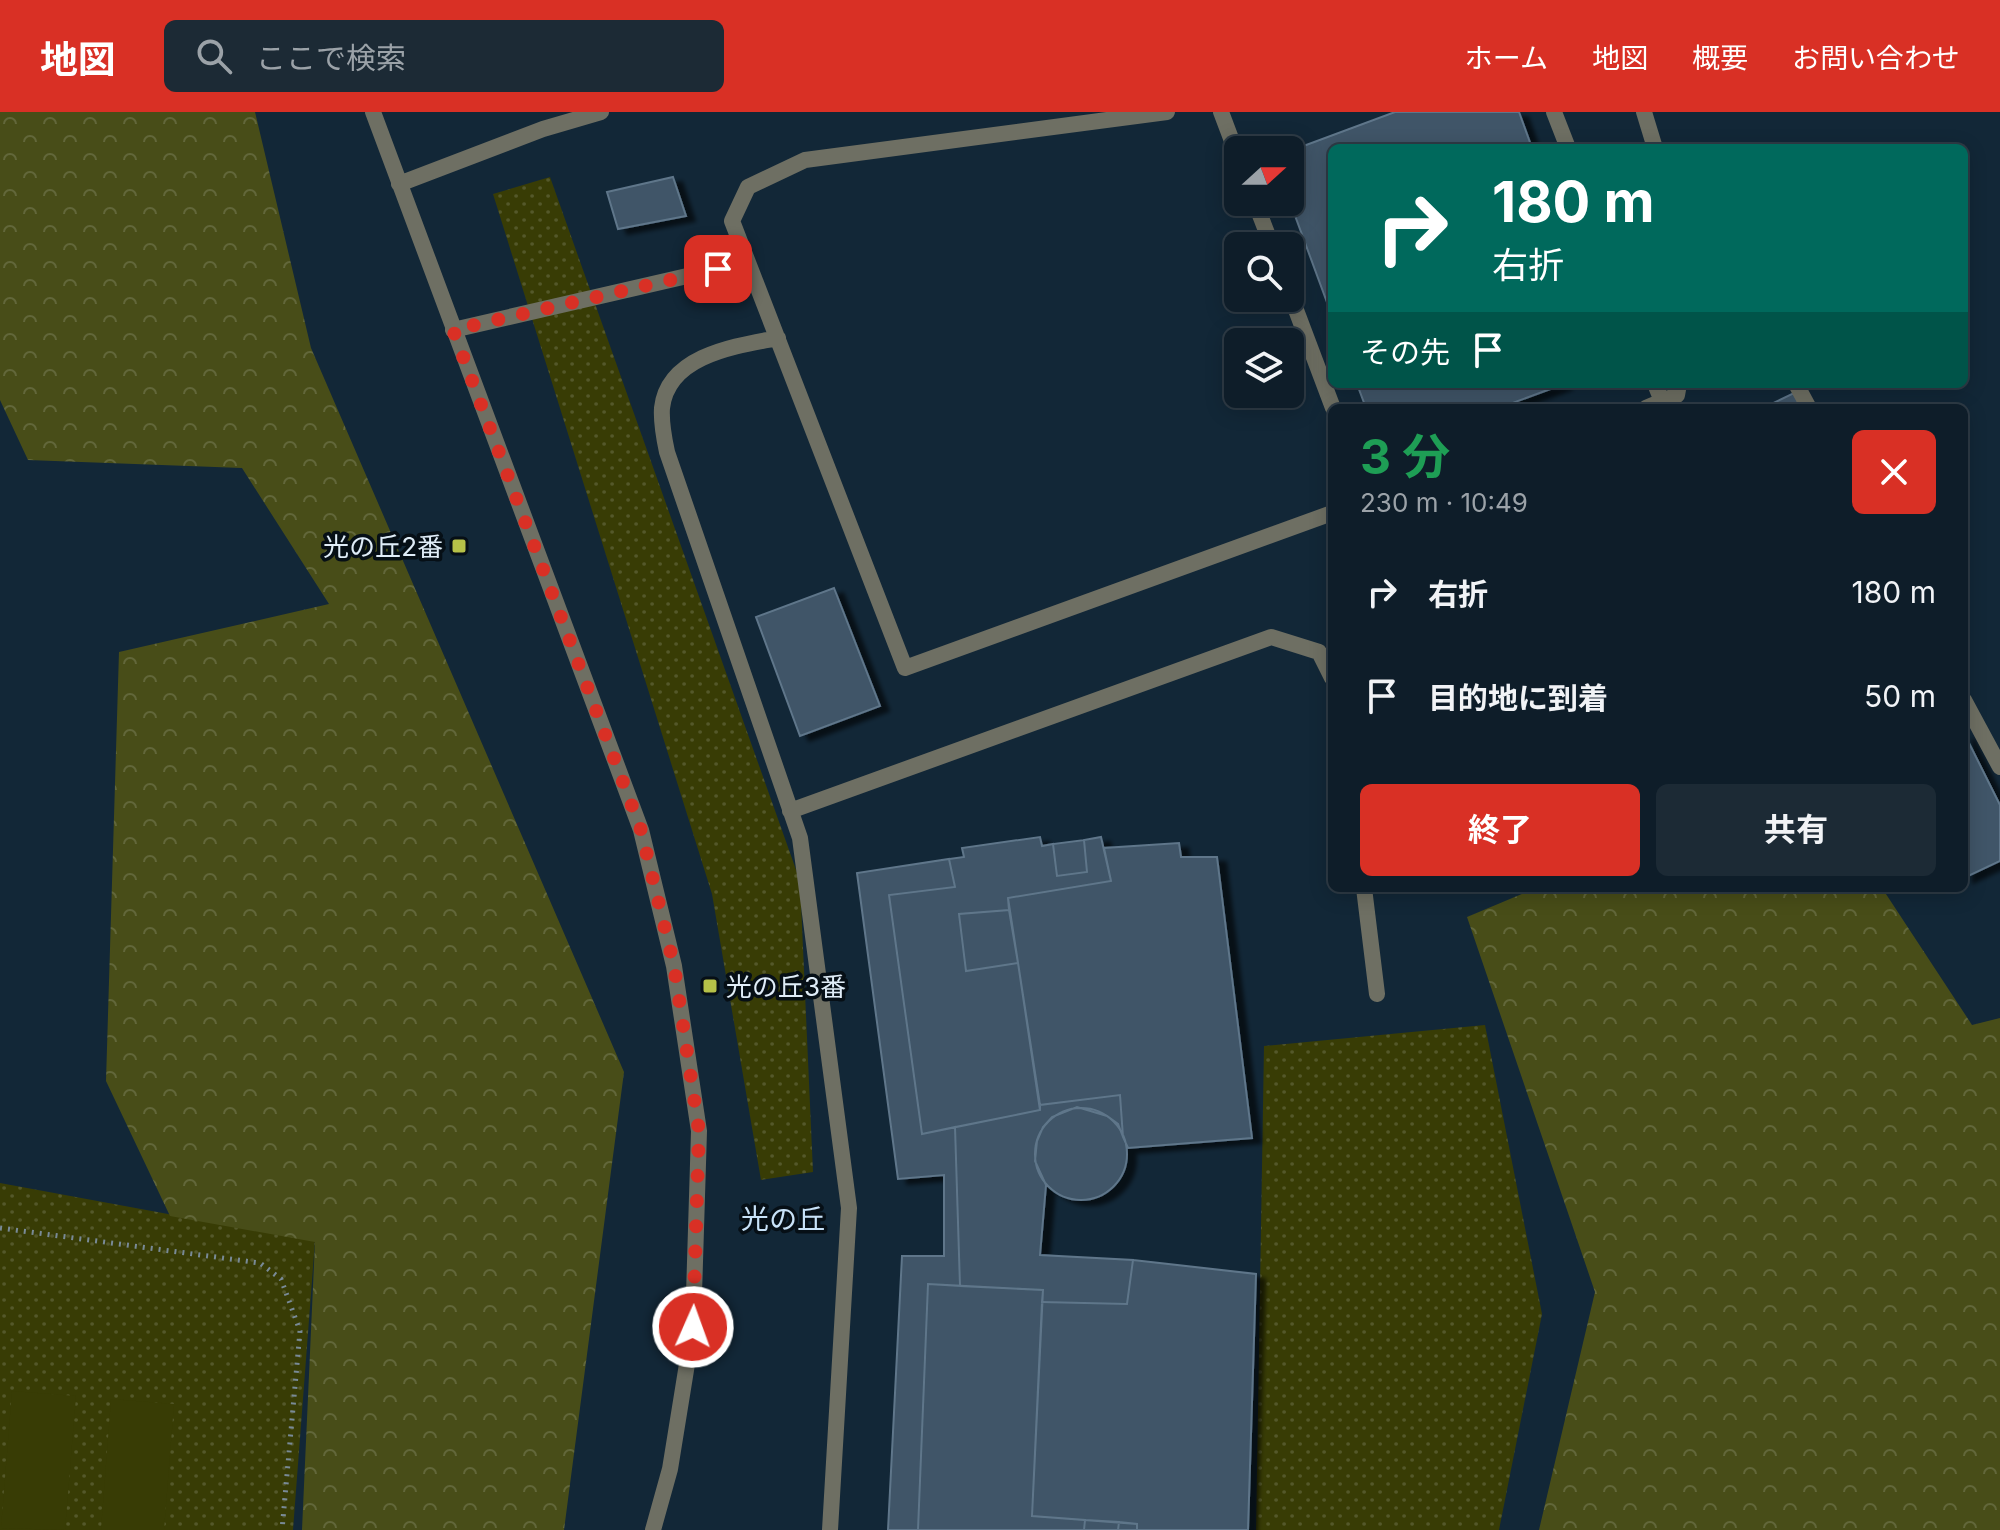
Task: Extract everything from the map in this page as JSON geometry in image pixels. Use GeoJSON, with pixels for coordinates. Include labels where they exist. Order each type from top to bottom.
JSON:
{"type":"FeatureCollection","features":[{"type":"Feature","properties":{"kind":"street"},"geometry":{"type":"LineString","coordinates":[[373,112],[641,830],[674,966],[699,1131],[693,1312],[670,1469],[653,1530]]}},
{"type":"Feature","properties":{"kind":"street"},"geometry":{"type":"LineString","coordinates":[[399,184],[543,129],[601,112]]}},
{"type":"Feature","properties":{"kind":"street"},"geometry":{"type":"LineString","coordinates":[[1167,112],[805,160],[748,187],[732,221],[905,668],[1328,514]]}},
{"type":"Feature","properties":{"kind":"street"},"geometry":{"type":"LineString","coordinates":[[1221,112],[1230,136]]}},
{"type":"Feature","properties":{"kind":"street"},"geometry":{"type":"LineString","coordinates":[[1554,112],[1566,144]]}},
{"type":"Feature","properties":{"kind":"street"},"geometry":{"type":"LineString","coordinates":[[1644,112],[1654,144]]}},
{"type":"Feature","properties":{"kind":"street"},"geometry":{"type":"LineString","coordinates":[[453,330],[748,262]]}},
{"type":"Feature","properties":{"kind":"street"},"geometry":{"type":"LineString","coordinates":[[1297,312],[1331,404]]}},
{"type":"Feature","properties":{"kind":"street"},"geometry":{"type":"LineString","coordinates":[[778,338],[721,349],[676,374],[662,406],[667,452],[800,838],[849,1208],[830,1530]]}},
{"type":"Feature","properties":{"kind":"street"},"geometry":{"type":"LineString","coordinates":[[1656,404],[1677,395],[1678,388]]}},
{"type":"Feature","properties":{"kind":"street"},"geometry":{"type":"LineString","coordinates":[[790,811],[1271,637],[1319,652],[1328,670]]}},
{"type":"Feature","properties":{"kind":"street"},"geometry":{"type":"LineString","coordinates":[[1968,707],[2000,767]]}},
{"type":"Feature","properties":{"kind":"street"},"geometry":{"type":"LineString","coordinates":[[1364,892],[1377,994]]}},
{"type":"Feature","properties":{"kind":"path"},"geometry":{"type":"LineString","coordinates":[[0,1228],[260,1263],[281,1279],[300,1331],[282,1530]]}},
{"type":"Feature","properties":{"kind":"green space"},"geometry":{"type":"Polygon","coordinates":[[[0,112],[255,112],[311,348],[624,1072],[564,1530],[302,1530],[315,1242],[170,1216],[106,1081],[119,652],[329,604],[242,468],[28,460],[0,400],[0,112]]]}},
{"type":"Feature","properties":{"kind":"green space"},"geometry":{"type":"Polygon","coordinates":[[[550,177],[800,881],[813,1172],[761,1180],[712,894],[493,194],[550,177]]]}},
{"type":"Feature","properties":{"kind":"green space"},"geometry":{"type":"Polygon","coordinates":[[[1526,892],[1885,892],[1972,1025],[2000,1018],[2000,1530],[1539,1530],[1595,1292],[1467,917],[1526,892]]]}},
{"type":"Feature","properties":{"kind":"green space"},"geometry":{"type":"Polygon","coordinates":[[[1485,1025],[1542,1314],[1499,1530],[1256,1530],[1264,1046],[1485,1025]]]}},
{"type":"Feature","properties":{"kind":"green space"},"geometry":{"type":"Polygon","coordinates":[[[0,1183],[315,1241],[293,1530],[0,1530],[0,1183]]]}},
{"type":"Feature","properties":{"kind":"green space"},"geometry":{"type":"Polygon","coordinates":[[[12,1391],[76,1396],[65,1530],[1,1528],[12,1391]]]}},
{"type":"Feature","properties":{"kind":"green space"},"geometry":{"type":"Polygon","coordinates":[[[111,1399],[174,1404],[164,1530],[101,1530],[111,1399]]]}},
{"type":"Feature","properties":{"kind":"building"},"geometry":{"type":"Polygon","coordinates":[[[1395,112],[1519,112],[1531,144],[1328,144],[1328,305],[1304,240],[1304,232],[1301,232],[1295,216],[1304,216],[1304,146],[1395,112]]]}},
{"type":"Feature","properties":{"kind":"building"},"geometry":{"type":"Polygon","coordinates":[[[673,177],[686,216],[618,229],[607,192],[673,177]]]}},
{"type":"Feature","properties":{"kind":"building"},"geometry":{"type":"Polygon","coordinates":[[[1358,388],[1553,388],[1510,404],[1364,404],[1358,388]]]}},
{"type":"Feature","properties":{"kind":"building"},"geometry":{"type":"Polygon","coordinates":[[[1794,393],[1799,404],[1771,404],[1794,393]]]}},
{"type":"Feature","properties":{"kind":"building"},"geometry":{"type":"Polygon","coordinates":[[[834,588],[880,706],[800,736],[756,617],[834,588]]]}},
{"type":"Feature","properties":{"kind":"building"},"geometry":{"type":"Polygon","coordinates":[[[1968,741],[2000,805],[2000,861],[1968,876],[1968,741]]]}},
{"type":"Feature","properties":{"kind":"building"},"geometry":{"type":"Polygon","coordinates":[[[1040,837],[1042,846],[1053,844],[1057,876],[1087,872],[1084,840],[1101,837],[1111,881],[1008,898],[1009,910],[959,914],[966,971],[1018,963],[1040,1110],[922,1134],[889,895],[955,887],[949,859],[964,857],[962,848],[1040,837]]]}},
{"type":"Feature","properties":{"kind":"building"},"geometry":{"type":"Polygon","coordinates":[[[1084,840],[1087,872],[1057,876],[1053,844],[1084,840]]]}},
{"type":"Feature","properties":{"kind":"building"},"geometry":{"type":"Polygon","coordinates":[[[1179,843],[1181,857],[1217,857],[1252,1138],[1128,1148],[1123,1137],[1120,1095],[1040,1105],[1008,898],[1111,881],[1104,848],[1179,843]]]}},
{"type":"Feature","properties":{"kind":"building"},"geometry":{"type":"Polygon","coordinates":[[[949,859],[955,887],[889,895],[922,1134],[955,1127],[960,1286],[928,1284],[918,1530],[888,1530],[902,1256],[944,1256],[944,1175],[898,1179],[857,873],[949,859]]]}},
{"type":"Feature","properties":{"kind":"building"},"geometry":{"type":"Polygon","coordinates":[[[1009,910],[1018,963],[966,971],[959,914],[1009,910]]]}},
{"type":"Feature","properties":{"kind":"building"},"geometry":{"type":"Polygon","coordinates":[[[1120,1095],[1123,1137],[1118,1124],[1107,1116],[1077,1107],[1052,1117],[1043,1127],[1037,1141],[1035,1161],[1046,1185],[1040,1255],[1133,1260],[1127,1304],[1042,1302],[1043,1290],[960,1286],[955,1127],[1040,1110],[1040,1105],[1120,1095]]]}},
{"type":"Feature","properties":{"kind":"building"},"geometry":{"type":"Polygon","coordinates":[[[1081,1108],[1099,1112],[1113,1122],[1123,1136],[1127,1154],[1123,1172],[1113,1186],[1099,1196],[1081,1200],[1063,1196],[1049,1186],[1039,1172],[1035,1154],[1039,1136],[1049,1122],[1063,1112],[1081,1108]]]}},
{"type":"Feature","properties":{"kind":"building"},"geometry":{"type":"Polygon","coordinates":[[[1133,1260],[1256,1274],[1248,1530],[1137,1530],[1137,1524],[1032,1516],[1042,1302],[1127,1304],[1133,1260]]]}},
{"type":"Feature","properties":{"kind":"building"},"geometry":{"type":"Polygon","coordinates":[[[928,1284],[1043,1290],[1032,1516],[1085,1520],[1084,1530],[918,1530],[928,1284]]]}},
{"type":"Feature","properties":{"kind":"building"},"geometry":{"type":"Polygon","coordinates":[[[1085,1520],[1119,1522],[1118,1530],[1084,1530],[1085,1520]]]}},
{"type":"Feature","properties":{"kind":"building"},"geometry":{"type":"Polygon","coordinates":[[[1119,1522],[1137,1524],[1137,1530],[1118,1530],[1119,1522]]]}},
{"type":"Feature","properties":{"kind":"place","name":"光の丘2番"},"geometry":{"type":"Point","coordinates":[459,546]}},
{"type":"Feature","properties":{"kind":"place","name":"光の丘3番"},"geometry":{"type":"Point","coordinates":[710,986]}},
{"type":"Feature","properties":{"kind":"district","name":"光の丘"},"geometry":{"type":"Point","coordinates":[783,1219]}},
{"type":"Feature","properties":{"kind":"route"},"geometry":{"type":"LineString","coordinates":[[693,1327],[699,1131],[674,966],[641,830],[453,330],[718,269]]}}]}
